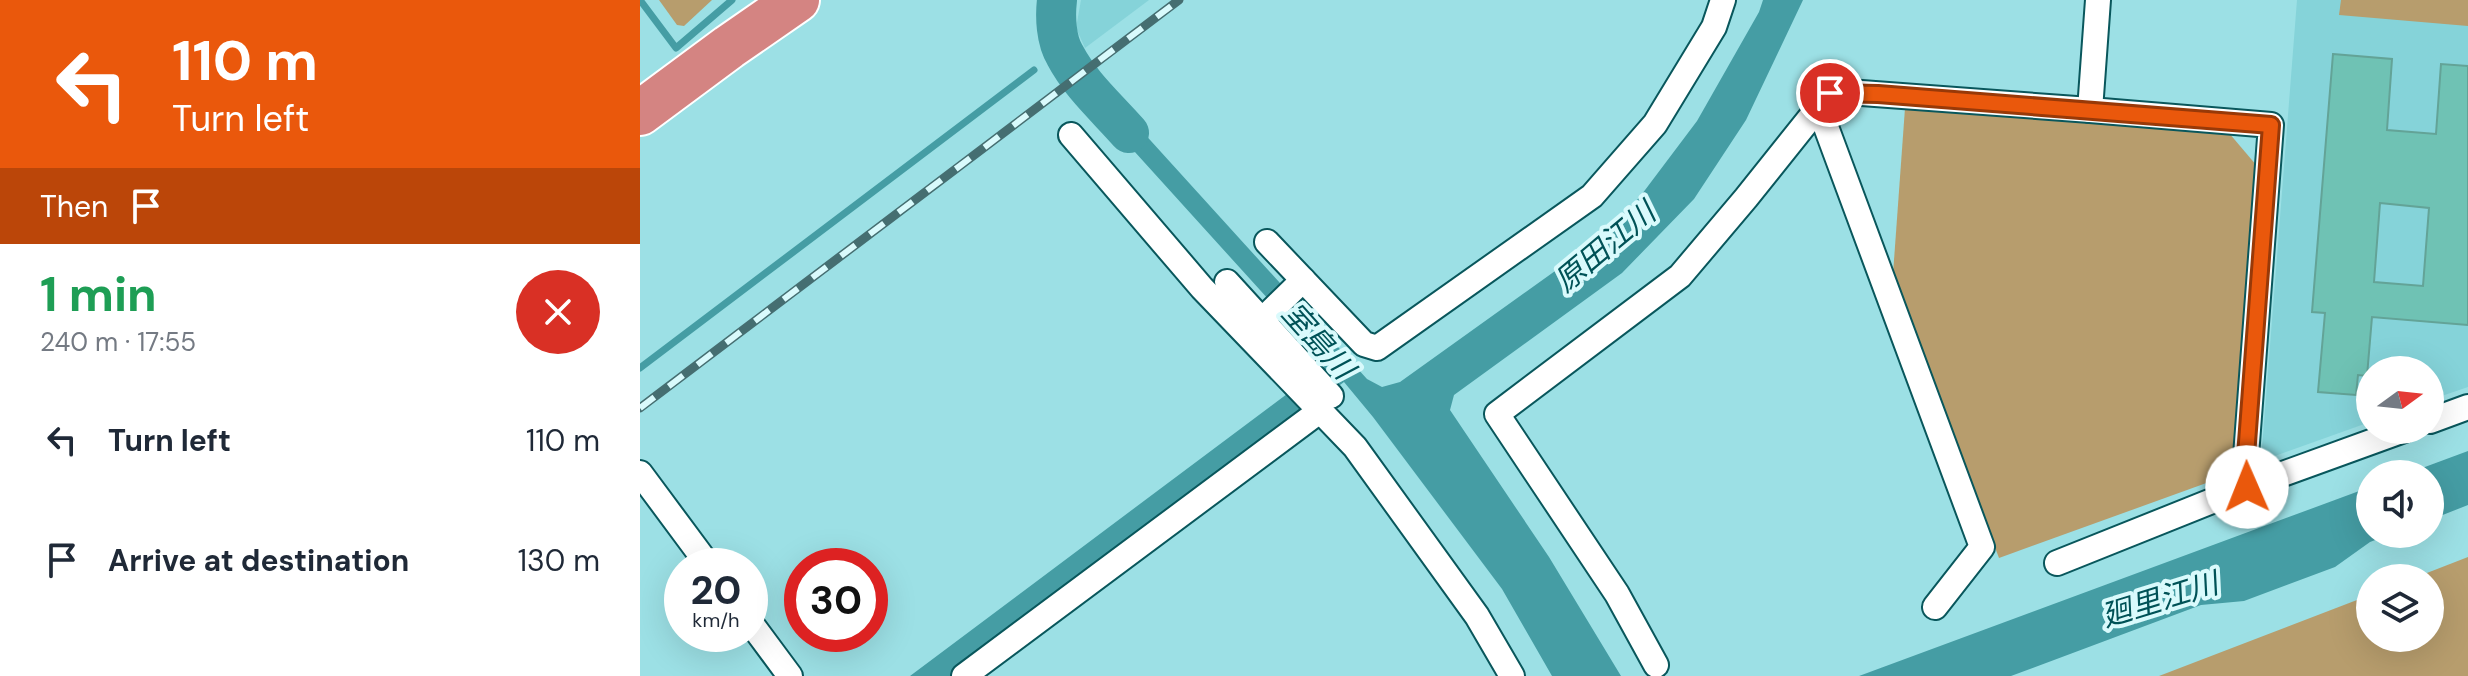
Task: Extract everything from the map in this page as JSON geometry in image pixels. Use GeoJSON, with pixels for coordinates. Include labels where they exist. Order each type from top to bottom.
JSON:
{"type":"FeatureCollection","features":[{"type":"Feature","properties":{"kind":"highway"},"geometry":{"type":"LineString","coordinates":[[640,113],[797,0]]}},
{"type":"Feature","properties":{"kind":"street"},"geometry":{"type":"LineString","coordinates":[[1267,242],[1364,344],[1377,348],[1592,196],[1655,124],[1714,27],[1723,0]]}},
{"type":"Feature","properties":{"kind":"street"},"geometry":{"type":"LineString","coordinates":[[2090,110],[2098,0]]}},
{"type":"Feature","properties":{"kind":"street"},"geometry":{"type":"LineString","coordinates":[[1656,665],[1617,594],[1497,414],[1680,276],[1830,93],[2271,125],[2245,469],[2247,487]]}},
{"type":"Feature","properties":{"kind":"street"},"geometry":{"type":"LineString","coordinates":[[1819,108],[1982,547],[1935,607]]}},
{"type":"Feature","properties":{"kind":"street"},"geometry":{"type":"LineString","coordinates":[[1071,135],[1202,288],[1302,377],[1326,403],[1467,603],[1512,676]]}},
{"type":"Feature","properties":{"kind":"street"},"geometry":{"type":"LineString","coordinates":[[1262,320],[1303,280]]}},
{"type":"Feature","properties":{"kind":"street"},"geometry":{"type":"LineString","coordinates":[[1227,282],[1262,320],[1302,377]]}},
{"type":"Feature","properties":{"kind":"street"},"geometry":{"type":"LineString","coordinates":[[964,676],[1326,403]]}},
{"type":"Feature","properties":{"kind":"street"},"geometry":{"type":"LineString","coordinates":[[2444,416],[2468,407]]}},
{"type":"Feature","properties":{"kind":"street"},"geometry":{"type":"LineString","coordinates":[[2057,563],[2247,487],[2365,444]]}},
{"type":"Feature","properties":{"kind":"street"},"geometry":{"type":"LineString","coordinates":[[640,473],[696,548]]}},
{"type":"Feature","properties":{"kind":"street"},"geometry":{"type":"LineString","coordinates":[[768,646],[790,676]]}},
{"type":"Feature","properties":{"kind":"shaded area"},"geometry":{"type":"Polygon","coordinates":[[[659,0],[712,0],[684,26],[677,25],[659,0]]]}},
{"type":"Feature","properties":{"kind":"shaded area"},"geometry":{"type":"Polygon","coordinates":[[[1081,0],[1149,0],[1085,48],[1076,28],[1081,0]]]}},
{"type":"Feature","properties":{"kind":"shaded area"},"geometry":{"type":"Polygon","coordinates":[[[2297,0],[2468,0],[2468,387],[2444,395],[2444,356],[2356,356],[2356,427],[2261,461],[2297,0]]]}},
{"type":"Feature","properties":{"kind":"shaded area"},"geometry":{"type":"Polygon","coordinates":[[[2341,0],[2468,0],[2468,26],[2339,15],[2341,0]]]}},
{"type":"Feature","properties":{"kind":"shaded area"},"geometry":{"type":"Polygon","coordinates":[[[1905,108],[2229,133],[2257,166],[2234,456],[2223,477],[1999,558],[1893,274],[1905,108]]]}},
{"type":"Feature","properties":{"kind":"shaded area"},"geometry":{"type":"Polygon","coordinates":[[[2468,557],[2468,676],[2159,676],[2356,600],[2356,652],[2444,652],[2444,566],[2468,557]]]}},
{"type":"Feature","properties":{"kind":"water","name":"原田江川"},"geometry":{"type":"Polygon","coordinates":[[[1763,0],[1803,0],[1746,120],[1694,199],[1622,273],[1454,395],[1450,410],[1549,557],[1621,676],[1552,676],[1502,589],[1344,382],[950,676],[910,676],[1327,364],[1086,98],[1102,87],[1367,379],[1382,387],[1400,382],[1583,251],[1639,198],[1697,121],[1763,0]]]}},
{"type":"Feature","properties":{"kind":"water"},"geometry":{"type":"Polygon","coordinates":[[[2468,451],[2468,505],[2444,514],[2444,460],[2468,451]]]}},
{"type":"Feature","properties":{"kind":"water","name":"廻里江川"},"geometry":{"type":"Polygon","coordinates":[[[2356,492],[2356,548],[2362,548],[2335,567],[2244,601],[2201,605],[2011,676],[1859,676],[2356,492]]]}},
{"type":"Feature","properties":{"kind":"building"},"geometry":{"type":"Polygon","coordinates":[[[2333,54],[2392,59],[2387,130],[2436,134],[2441,64],[2468,66],[2468,325],[2372,317],[2369,356],[2356,356],[2356,395],[2318,392],[2325,313],[2312,312],[2333,54]],[[2380,203],[2374,282],[2423,286],[2429,208],[2380,203]]]}},
{"type":"Feature","properties":{"kind":"waterway"},"geometry":{"type":"LineString","coordinates":[[640,0],[676,48],[732,0]]}},
{"type":"Feature","properties":{"kind":"waterway","name":"室島川"},"geometry":{"type":"LineString","coordinates":[[1057,0],[1057,28],[1065,55],[1086,86],[1129,133]]}},
{"type":"Feature","properties":{"kind":"waterway"},"geometry":{"type":"LineString","coordinates":[[640,368],[1034,70]]}},
{"type":"Feature","properties":{"kind":"railway"},"geometry":{"type":"LineString","coordinates":[[640,408],[1179,0]]}},
{"type":"Feature","properties":{"kind":"route"},"geometry":{"type":"LineString","coordinates":[[1830,93],[1878,94],[2271,125],[2245,469],[2247,487]]}}]}
